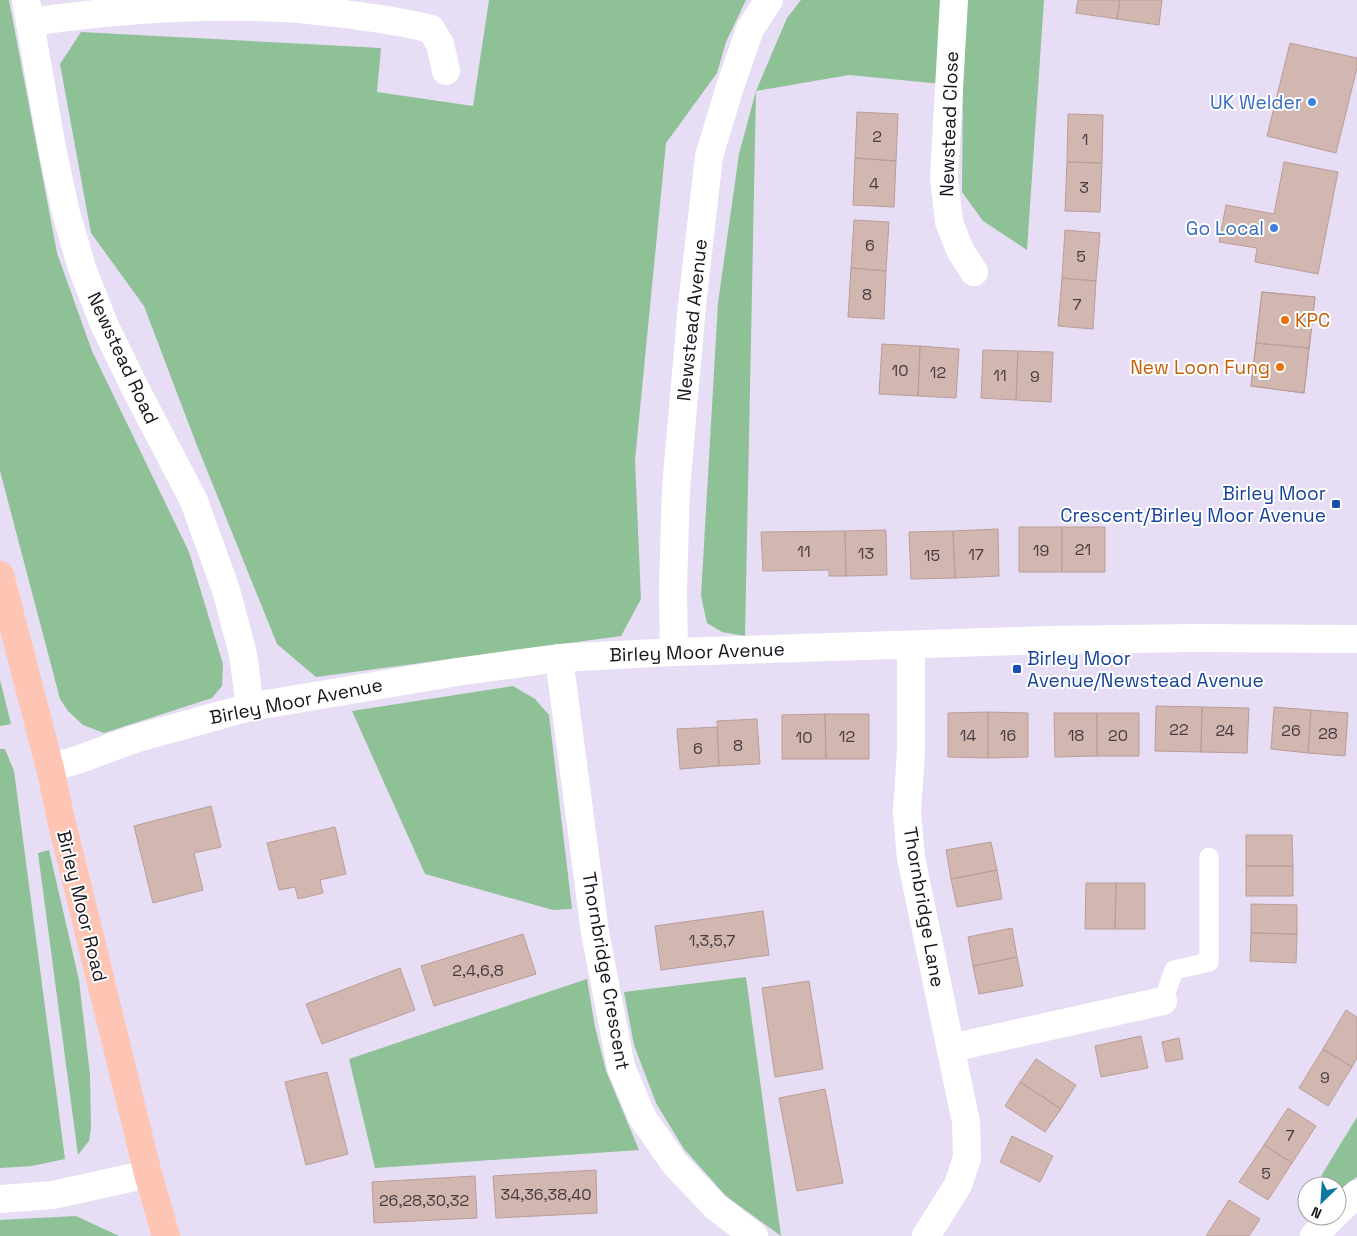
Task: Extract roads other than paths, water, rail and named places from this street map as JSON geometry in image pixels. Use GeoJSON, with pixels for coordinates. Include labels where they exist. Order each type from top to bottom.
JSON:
{"type":"FeatureCollection","features":[{"type":"Feature","properties":{"kind":"main road","name":"Birley Moor Road"},"geometry":{"type":"LineString","coordinates":[[0,575],[50,768],[148,1174],[166,1236]]}},
{"type":"Feature","properties":{"kind":"street","name":"Newstead Avenue"},"geometry":{"type":"LineString","coordinates":[[674,652],[673,589],[676,488],[692,305],[709,156],[750,29],[769,0]]}},
{"type":"Feature","properties":{"kind":"street","name":"Newstead Close"},"geometry":{"type":"LineString","coordinates":[[954,0],[944,178],[949,222],[960,250],[974,272]]}},
{"type":"Feature","properties":{"kind":"street"},"geometry":{"type":"LineString","coordinates":[[28,11],[74,16],[208,8],[293,8],[405,22],[431,29],[440,44],[446,71]]}},
{"type":"Feature","properties":{"kind":"street","name":"Newstead Road"},"geometry":{"type":"LineString","coordinates":[[28,11],[52,148],[64,204],[82,268],[104,324],[194,501],[231,608],[243,654],[250,707]]}},
{"type":"Feature","properties":{"kind":"street"},"geometry":{"type":"LineString","coordinates":[[1357,629],[1357,639]]}},
{"type":"Feature","properties":{"kind":"street","name":"Birley Moor Avenue"},"geometry":{"type":"LineString","coordinates":[[50,768],[134,739],[250,707],[457,672],[559,658],[674,652],[1051,640],[1167,638],[1357,639]]}},
{"type":"Feature","properties":{"kind":"street","name":"Thornbridge Lane"},"geometry":{"type":"LineString","coordinates":[[911,645],[911,751],[907,812],[911,858],[966,1122],[967,1158],[958,1185],[926,1236]]}},
{"type":"Feature","properties":{"kind":"street","name":"Thornbridge Crescent"},"geometry":{"type":"LineString","coordinates":[[559,658],[595,932],[621,1067],[642,1117],[675,1164],[716,1207],[754,1236]]}},
{"type":"Feature","properties":{"kind":"street"},"geometry":{"type":"LineString","coordinates":[[951,1048],[1163,1001]]}},
{"type":"Feature","properties":{"kind":"street"},"geometry":{"type":"LineString","coordinates":[[0,1199],[53,1195],[148,1174]]}},
{"type":"Feature","properties":{"kind":"street"},"geometry":{"type":"LineString","coordinates":[[1347,1203],[1357,1194]]}},
{"type":"Feature","properties":{"kind":"street"},"geometry":{"type":"LineString","coordinates":[[1314,1236],[1324,1226]]}},
{"type":"Feature","properties":{"kind":"lane"},"geometry":{"type":"LineString","coordinates":[[1163,1001],[1174,970],[1209,962],[1209,857]]}},
{"type":"Feature","properties":{"kind":"place","name":"UK Welder"},"geometry":{"type":"Point","coordinates":[1312,102]}},
{"type":"Feature","properties":{"kind":"place","name":"Go Local"},"geometry":{"type":"Point","coordinates":[1274,228]}},
{"type":"Feature","properties":{"kind":"place","name":"KPC"},"geometry":{"type":"Point","coordinates":[1285,320]}},
{"type":"Feature","properties":{"kind":"place","name":"New Loon Fung"},"geometry":{"type":"Point","coordinates":[1280,367]}},
{"type":"Feature","properties":{"kind":"place","name":"Birley Moor Crescent/Birley Moor Avenue"},"geometry":{"type":"Point","coordinates":[1336,504]}},
{"type":"Feature","properties":{"kind":"place","name":"Birley Moor Avenue/Newstead Avenue"},"geometry":{"type":"Point","coordinates":[1017,669]}}]}
